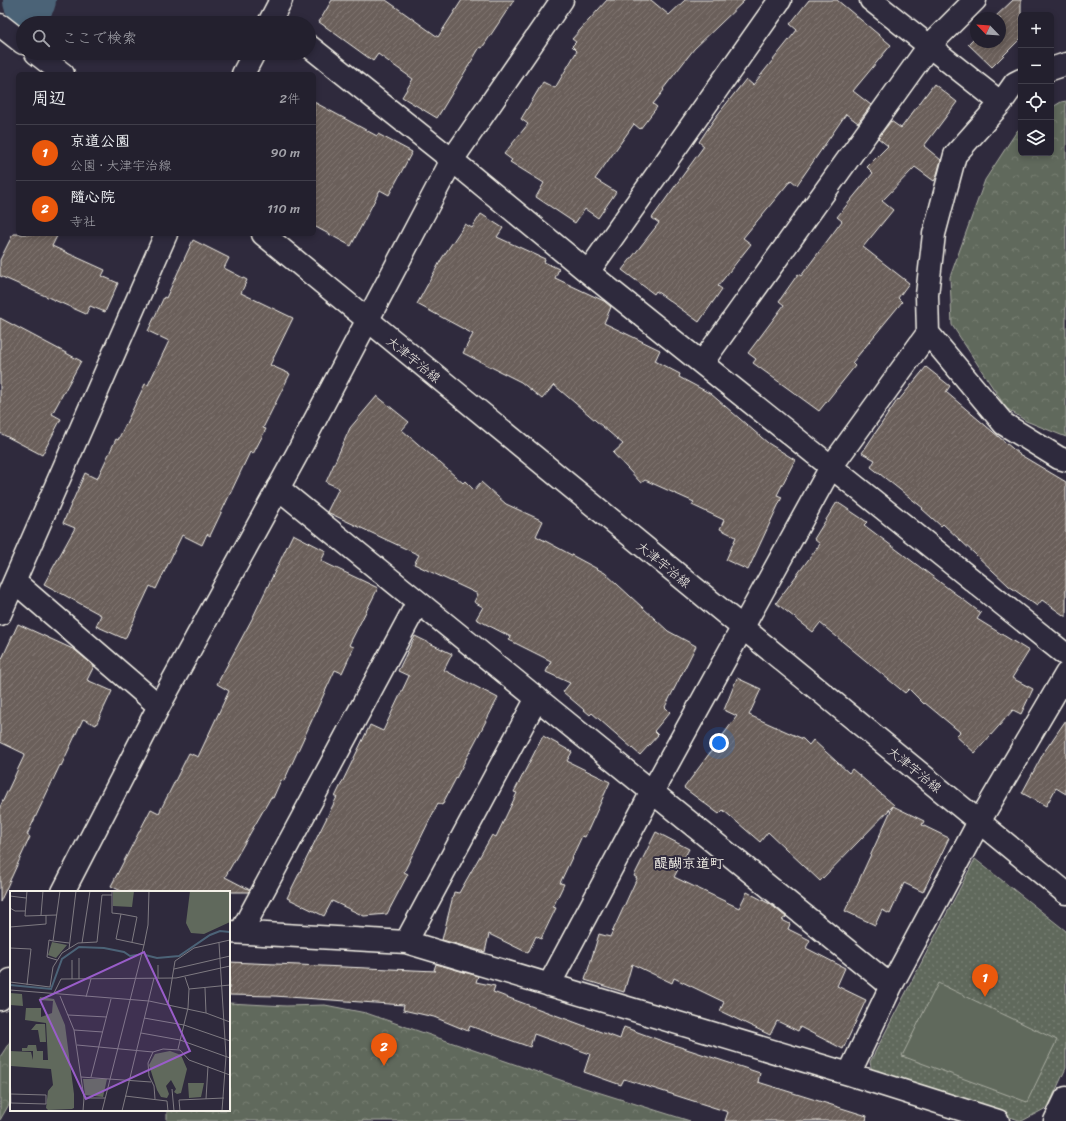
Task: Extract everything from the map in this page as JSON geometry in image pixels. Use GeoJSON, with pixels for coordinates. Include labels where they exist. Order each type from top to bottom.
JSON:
{"type":"FeatureCollection","features":[{"type":"Feature","properties":{"kind":"street"},"geometry":{"type":"LineString","coordinates":[[64,891],[159,706],[278,488],[452,160],[562,0]]}},
{"type":"Feature","properties":{"kind":"street"},"geometry":{"type":"LineString","coordinates":[[588,272],[780,0]]}},
{"type":"Feature","properties":{"kind":"street"},"geometry":{"type":"LineString","coordinates":[[871,0],[1001,103]]}},
{"type":"Feature","properties":{"kind":"street"},"geometry":{"type":"LineString","coordinates":[[702,364],[929,46],[975,0]]}},
{"type":"Feature","properties":{"kind":"street"},"geometry":{"type":"LineString","coordinates":[[0,25],[16,38]]}},
{"type":"Feature","properties":{"kind":"street"},"geometry":{"type":"LineString","coordinates":[[316,52],[452,160],[702,364],[1066,655]]}},
{"type":"Feature","properties":{"kind":"street"},"geometry":{"type":"LineString","coordinates":[[45,60],[60,72]]}},
{"type":"Feature","properties":{"kind":"street"},"geometry":{"type":"LineString","coordinates":[[244,72],[250,60]]}},
{"type":"Feature","properties":{"kind":"street"},"geometry":{"type":"LineString","coordinates":[[1054,69],[1066,64]]}},
{"type":"Feature","properties":{"kind":"street"},"geometry":{"type":"LineString","coordinates":[[549,985],[652,792],[831,466],[928,333],[927,295],[934,234],[955,155],[1001,103],[1015,82],[1018,81]]}},
{"type":"Feature","properties":{"kind":"street"},"geometry":{"type":"LineString","coordinates":[[0,614],[165,236]]}},
{"type":"Feature","properties":{"kind":"street","name":"大津宇治線"},"geometry":{"type":"LineString","coordinates":[[265,236],[1066,893]]}},
{"type":"Feature","properties":{"kind":"street"},"geometry":{"type":"LineString","coordinates":[[928,333],[1004,424],[1059,458],[1066,460]]}},
{"type":"Feature","properties":{"kind":"street"},"geometry":{"type":"LineString","coordinates":[[278,488],[891,986]]}},
{"type":"Feature","properties":{"kind":"street"},"geometry":{"type":"LineString","coordinates":[[15,582],[159,706]]}},
{"type":"Feature","properties":{"kind":"street"},"geometry":{"type":"LineString","coordinates":[[418,602],[235,932],[406,942],[849,1074],[998,1121]]}},
{"type":"Feature","properties":{"kind":"street"},"geometry":{"type":"LineString","coordinates":[[849,1074],[891,986],[979,822],[1066,674]]}},
{"type":"Feature","properties":{"kind":"street"},"geometry":{"type":"LineString","coordinates":[[406,942],[537,698]]}},
{"type":"Feature","properties":{"kind":"street"},"geometry":{"type":"LineString","coordinates":[[1055,1121],[1066,1098]]}},
{"type":"Feature","properties":{"kind":"green space"},"geometry":{"type":"Polygon","coordinates":[[[1066,101],[1066,437],[1026,421],[1006,408],[952,325],[950,277],[985,180],[1017,131],[1018,130],[1018,156],[1054,156],[1054,106],[1066,101]]]}},
{"type":"Feature","properties":{"kind":"green space"},"geometry":{"type":"Polygon","coordinates":[[[975,859],[1066,931],[1066,1068],[1048,1107],[1022,1121],[872,1072],[870,1062],[975,859]]]}},
{"type":"Feature","properties":{"kind":"green space"},"geometry":{"type":"Polygon","coordinates":[[[938,983],[1057,1040],[1027,1102],[902,1056],[938,983]]]}},
{"type":"Feature","properties":{"kind":"green space"},"geometry":{"type":"Polygon","coordinates":[[[230,1003],[286,1006],[325,1005],[366,1013],[572,1084],[690,1121],[167,1121],[167,1111],[230,1111],[230,1003]]]}},
{"type":"Feature","properties":{"kind":"green space"},"geometry":{"type":"Polygon","coordinates":[[[10,1042],[10,1103],[0,1120],[0,1057],[10,1042]]]}},
{"type":"Feature","properties":{"kind":"building"},"geometry":{"type":"Polygon","coordinates":[[[332,0],[386,0],[438,37],[462,0],[514,0],[482,48],[480,47],[437,118],[402,97],[413,79],[378,54],[373,61],[319,22],[332,0]]]}},
{"type":"Feature","properties":{"kind":"building"},"geometry":{"type":"Polygon","coordinates":[[[607,0],[651,0],[669,15],[685,0],[745,0],[694,49],[653,104],[657,107],[640,129],[634,124],[595,179],[616,192],[598,218],[585,209],[575,223],[536,197],[544,183],[510,162],[512,160],[504,154],[528,124],[521,119],[543,82],[555,88],[577,51],[572,46],[576,42],[572,39],[607,0]]]}},
{"type":"Feature","properties":{"kind":"building"},"geometry":{"type":"Polygon","coordinates":[[[809,0],[837,0],[891,45],[853,91],[871,105],[858,123],[846,114],[797,185],[791,180],[743,238],[751,244],[718,286],[722,289],[699,322],[656,291],[654,294],[622,270],[659,223],[652,218],[704,146],[699,142],[715,118],[746,79],[753,85],[797,30],[790,24],[809,0]]]}},
{"type":"Feature","properties":{"kind":"building"},"geometry":{"type":"Polygon","coordinates":[[[1013,0],[1021,0],[1021,12],[1018,12],[1018,41],[992,67],[972,48],[1006,48],[1006,12],[1000,12],[1013,0]]]}},
{"type":"Feature","properties":{"kind":"building"},"geometry":{"type":"Polygon","coordinates":[[[934,84],[957,102],[924,146],[941,160],[936,178],[934,181],[915,167],[882,201],[893,210],[863,247],[909,283],[898,298],[902,302],[852,363],[855,366],[819,411],[753,363],[756,359],[748,353],[784,305],[779,301],[798,274],[801,276],[842,221],[837,217],[873,173],[867,167],[888,146],[878,138],[891,121],[901,128],[934,84]]]}},
{"type":"Feature","properties":{"kind":"building"},"geometry":{"type":"Polygon","coordinates":[[[316,103],[377,136],[378,134],[412,152],[389,195],[380,190],[351,246],[316,227],[316,103]]]}},
{"type":"Feature","properties":{"kind":"building"},"geometry":{"type":"Polygon","coordinates":[[[481,214],[503,228],[497,237],[545,259],[544,262],[559,269],[555,278],[604,301],[611,307],[604,323],[660,350],[655,361],[680,374],[679,377],[711,394],[768,443],[795,460],[777,495],[782,497],[748,570],[726,560],[736,537],[720,529],[724,520],[692,505],[694,502],[645,480],[641,483],[613,453],[623,444],[554,385],[542,399],[521,382],[463,353],[473,334],[417,304],[442,258],[465,224],[472,228],[481,214]]]}},
{"type":"Feature","properties":{"kind":"building"},"geometry":{"type":"Polygon","coordinates":[[[13,234],[16,234],[16,236],[57,236],[52,246],[105,270],[102,276],[118,283],[105,312],[90,306],[86,314],[0,276],[0,260],[13,234]]]}},
{"type":"Feature","properties":{"kind":"building"},"geometry":{"type":"Polygon","coordinates":[[[193,240],[229,258],[224,268],[247,280],[241,293],[293,318],[270,365],[290,374],[263,428],[266,429],[253,454],[250,452],[210,536],[207,534],[202,545],[182,535],[156,589],[150,586],[125,639],[96,626],[101,615],[44,584],[75,528],[63,523],[85,473],[97,479],[145,384],[148,385],[169,341],[148,331],[164,297],[166,298],[193,240]]]}},
{"type":"Feature","properties":{"kind":"building"},"geometry":{"type":"Polygon","coordinates":[[[0,318],[81,361],[52,414],[61,419],[42,455],[0,433],[0,318]]]}},
{"type":"Feature","properties":{"kind":"building"},"geometry":{"type":"Polygon","coordinates":[[[926,367],[950,386],[946,392],[1019,454],[1066,482],[1066,617],[1042,600],[1037,606],[1009,586],[943,524],[941,526],[922,509],[923,508],[871,467],[875,460],[862,453],[898,399],[899,400],[926,367]]]}},
{"type":"Feature","properties":{"kind":"building"},"geometry":{"type":"Polygon","coordinates":[[[377,396],[409,422],[402,430],[463,483],[465,481],[474,490],[481,482],[506,504],[543,521],[536,536],[605,573],[668,631],[696,646],[665,707],[670,712],[654,731],[658,735],[640,755],[592,713],[590,715],[563,692],[570,683],[546,672],[551,661],[509,640],[511,637],[476,619],[483,607],[474,602],[478,594],[414,564],[419,555],[327,512],[339,488],[326,482],[350,428],[377,396]]]}},
{"type":"Feature","properties":{"kind":"building"},"geometry":{"type":"Polygon","coordinates":[[[837,502],[867,522],[864,525],[981,613],[977,619],[1029,651],[1012,678],[1033,689],[1021,714],[1013,710],[975,753],[956,736],[960,732],[925,703],[924,704],[909,689],[905,693],[820,623],[813,632],[776,603],[820,544],[814,539],[837,502]]]}},
{"type":"Feature","properties":{"kind":"building"},"geometry":{"type":"Polygon","coordinates":[[[293,534],[326,551],[321,561],[378,588],[349,645],[354,647],[342,673],[335,670],[284,781],[281,780],[273,798],[271,797],[225,877],[250,890],[248,892],[121,891],[111,886],[151,809],[159,813],[189,753],[198,757],[229,691],[217,684],[252,619],[293,534]]]}},
{"type":"Feature","properties":{"kind":"building"},"geometry":{"type":"Polygon","coordinates":[[[18,624],[75,650],[94,666],[87,680],[112,691],[96,725],[83,719],[27,835],[30,837],[0,902],[0,807],[25,754],[0,742],[0,663],[18,624]]]}},
{"type":"Feature","properties":{"kind":"building"},"geometry":{"type":"Polygon","coordinates":[[[415,636],[452,654],[444,670],[498,698],[442,805],[438,803],[404,872],[408,874],[387,914],[364,916],[332,901],[324,916],[287,898],[337,797],[335,797],[370,725],[383,731],[409,676],[398,671],[415,636]]]}},
{"type":"Feature","properties":{"kind":"building"},"geometry":{"type":"Polygon","coordinates":[[[737,678],[761,689],[749,715],[803,739],[809,745],[813,740],[849,773],[852,769],[894,805],[820,881],[768,832],[760,842],[723,810],[719,814],[684,788],[737,716],[724,710],[737,678]]]}},
{"type":"Feature","properties":{"kind":"building"},"geometry":{"type":"Polygon","coordinates":[[[1066,720],[1066,794],[1056,788],[1046,806],[1022,793],[1044,752],[1066,720]]]}},
{"type":"Feature","properties":{"kind":"building"},"geometry":{"type":"Polygon","coordinates":[[[543,736],[572,752],[567,761],[610,782],[585,837],[582,836],[560,883],[564,884],[553,907],[556,908],[541,939],[536,936],[528,953],[489,934],[485,952],[442,940],[454,892],[459,893],[492,835],[496,837],[517,793],[514,792],[543,736]]]}},
{"type":"Feature","properties":{"kind":"building"},"geometry":{"type":"Polygon","coordinates":[[[893,806],[924,821],[922,825],[949,838],[923,892],[904,883],[890,914],[882,910],[875,925],[845,911],[893,806]]]}},
{"type":"Feature","properties":{"kind":"building"},"geometry":{"type":"Polygon","coordinates":[[[656,832],[689,849],[674,877],[739,908],[747,892],[770,904],[786,917],[782,920],[790,924],[788,929],[810,940],[806,948],[845,968],[837,986],[866,1000],[843,1049],[800,1027],[798,1031],[777,1021],[770,1035],[720,1011],[724,1002],[674,978],[672,983],[632,964],[624,992],[585,980],[599,934],[610,937],[637,878],[634,876],[656,832]]]}},
{"type":"Feature","properties":{"kind":"building"},"geometry":{"type":"Polygon","coordinates":[[[230,962],[436,971],[434,970],[436,964],[478,976],[476,982],[495,986],[493,992],[620,1039],[624,1027],[760,1073],[758,1082],[867,1116],[866,1121],[725,1121],[728,1112],[624,1079],[621,1085],[584,1072],[590,1054],[534,1034],[530,1047],[470,1026],[468,1031],[434,1017],[403,1010],[404,1005],[274,996],[230,995],[230,962]]]}},
{"type":"Feature","properties":{"kind":"place","name":"京道公園"},"geometry":{"type":"Point","coordinates":[985,997]}},
{"type":"Feature","properties":{"kind":"place","name":"隨心院"},"geometry":{"type":"Point","coordinates":[384,1066]}},
{"type":"Feature","properties":{"kind":"district","name":"醍醐京道町"},"geometry":{"type":"Point","coordinates":[689,863]}}]}
